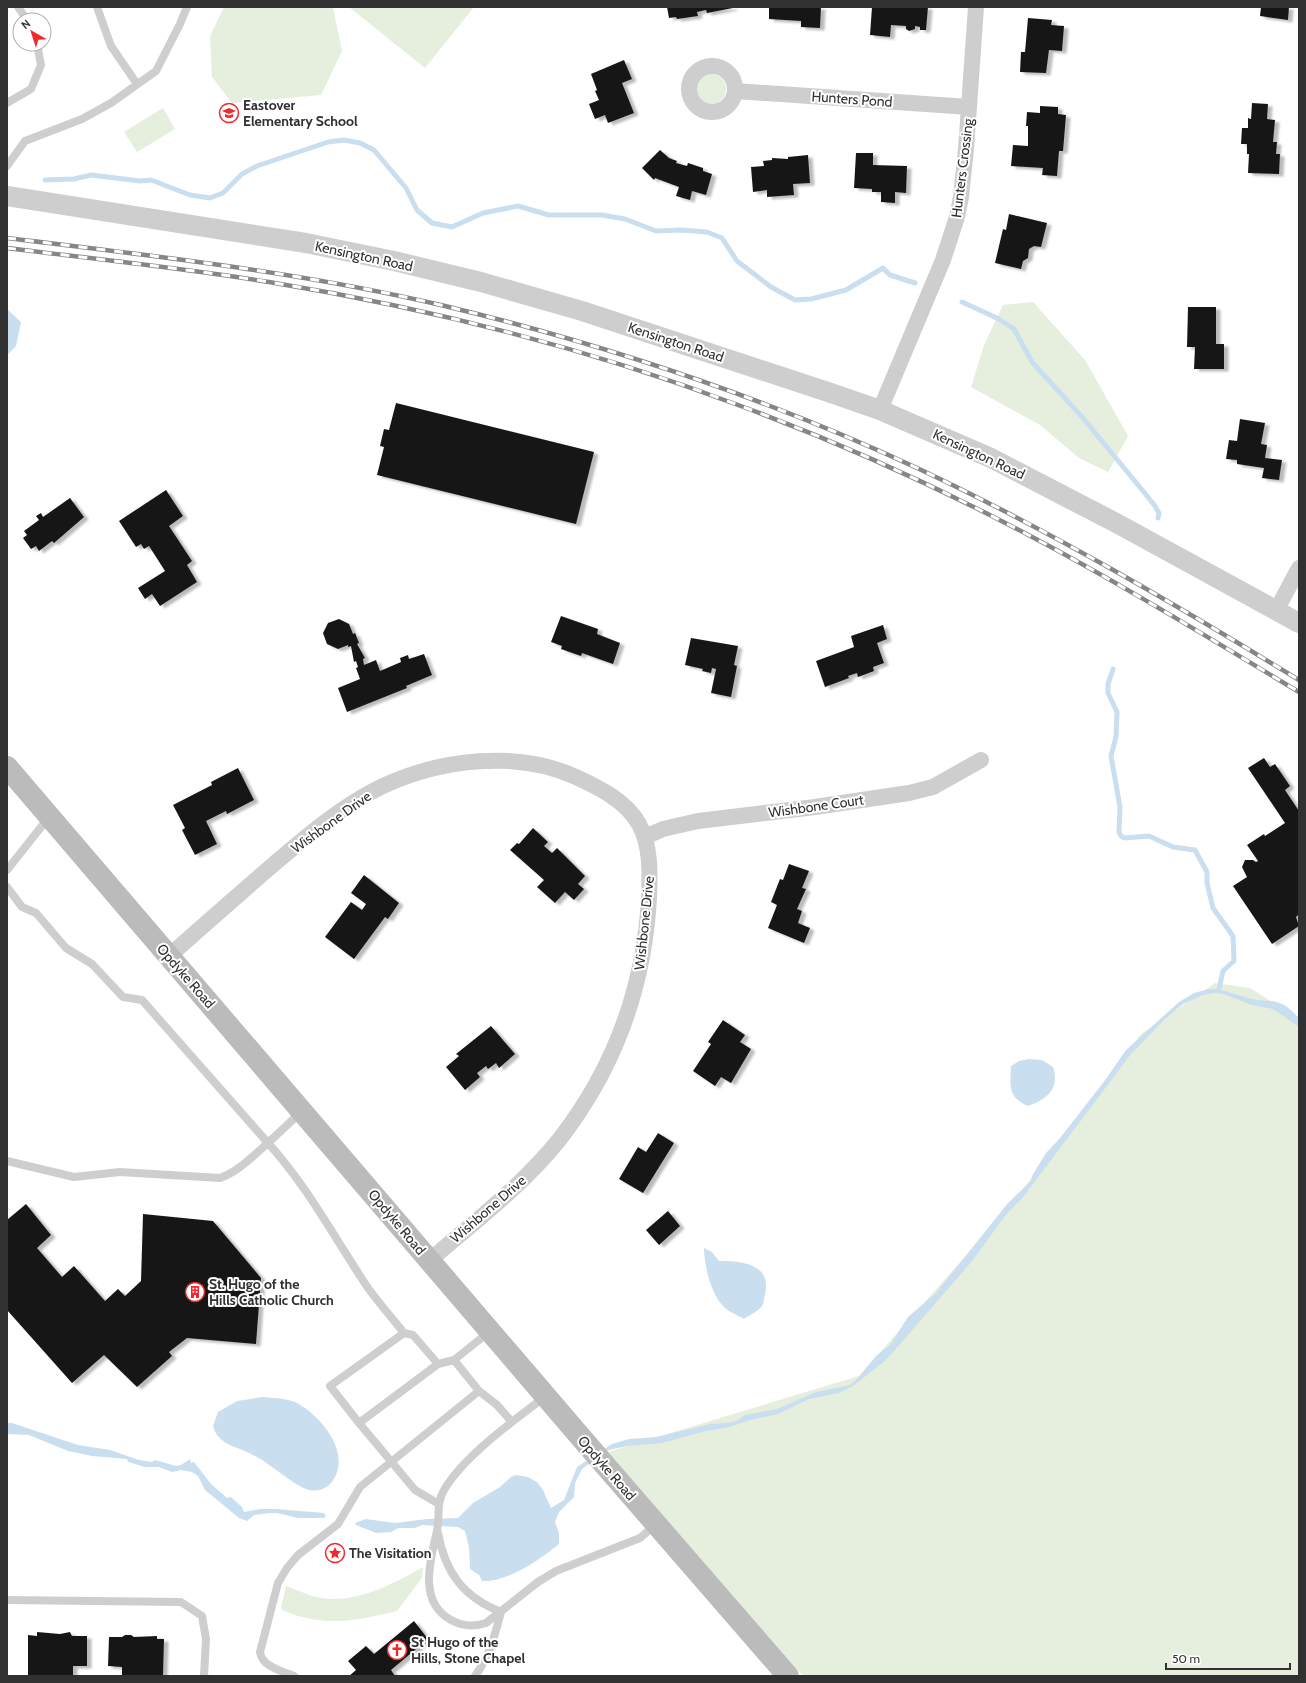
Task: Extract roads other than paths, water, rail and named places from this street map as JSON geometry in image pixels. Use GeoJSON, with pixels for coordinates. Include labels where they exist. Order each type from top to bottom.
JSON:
{"type":"FeatureCollection","features":[{"type":"Feature","properties":{"kind":"main road","name":"Opdyke Road"},"geometry":{"type":"LineString","coordinates":[[7,767],[490,1332],[788,1676]]}},
{"type":"Feature","properties":{"kind":"street","name":"Hunters Crossing"},"geometry":{"type":"LineString","coordinates":[[880,410],[952,236],[961,197],[976,7]]}},
{"type":"Feature","properties":{"kind":"street","name":"Hunters Pond"},"geometry":{"type":"LineString","coordinates":[[735,91],[969,107]]}},
{"type":"Feature","properties":{"kind":"street","name":"Kensington Road"},"geometry":{"type":"LineString","coordinates":[[7,196],[306,244],[394,261],[481,282],[582,311],[880,410],[969,448],[1028,476],[1299,623]]}},
{"type":"Feature","properties":{"kind":"street"},"geometry":{"type":"LineString","coordinates":[[1276,611],[1299,568]]}},
{"type":"Feature","properties":{"kind":"street","name":"Wishbone Drive"},"geometry":{"type":"LineString","coordinates":[[169,956],[292,849],[346,807],[386,785],[430,771],[465,764],[508,760],[530,762],[556,769],[586,781],[616,798],[635,818],[645,837],[650,880],[644,947],[633,1002],[613,1053],[572,1123],[546,1156],[528,1175],[429,1261]]}},
{"type":"Feature","properties":{"kind":"street","name":"Wishbone Court"},"geometry":{"type":"LineString","coordinates":[[645,837],[663,829],[704,820],[815,807],[909,793],[933,787],[981,760]]}},
{"type":"Feature","properties":{"kind":"lane"},"geometry":{"type":"LineString","coordinates":[[97,7],[111,46],[137,84]]}},
{"type":"Feature","properties":{"kind":"lane"},"geometry":{"type":"LineString","coordinates":[[7,166],[25,141],[82,119],[111,103],[156,71],[187,7]]}},
{"type":"Feature","properties":{"kind":"lane"},"geometry":{"type":"LineString","coordinates":[[7,103],[31,89],[41,65],[38,52]]}},
{"type":"Feature","properties":{"kind":"lane"},"geometry":{"type":"LineString","coordinates":[[7,870],[50,817]]}},
{"type":"Feature","properties":{"kind":"lane"},"geometry":{"type":"LineString","coordinates":[[7,887],[22,907],[36,913],[66,948],[92,964],[123,997],[142,1000],[285,1162],[301,1183],[369,1289],[404,1333],[413,1335],[438,1364]]}},
{"type":"Feature","properties":{"kind":"lane"},"geometry":{"type":"LineString","coordinates":[[7,1161],[74,1177],[120,1172],[220,1178],[244,1164],[302,1111]]}},
{"type":"Feature","properties":{"kind":"lane"},"geometry":{"type":"LineString","coordinates":[[359,1423],[438,1364],[454,1360],[490,1332]]}},
{"type":"Feature","properties":{"kind":"lane"},"geometry":{"type":"LineString","coordinates":[[404,1333],[330,1386],[415,1490],[439,1504]]}},
{"type":"Feature","properties":{"kind":"lane"},"geometry":{"type":"LineString","coordinates":[[454,1360],[479,1391],[498,1405],[512,1422]]}},
{"type":"Feature","properties":{"kind":"lane"},"geometry":{"type":"LineString","coordinates":[[294,1676],[268,1664],[261,1656],[260,1652],[278,1583],[298,1556],[338,1524],[360,1487],[479,1391]]}},
{"type":"Feature","properties":{"kind":"lane"},"geometry":{"type":"LineString","coordinates":[[546,1397],[512,1422],[456,1474],[444,1490],[439,1504],[438,1530],[433,1545],[428,1587],[434,1604],[446,1618],[465,1625],[477,1626],[486,1623],[538,1582],[556,1571],[640,1538],[656,1524]]}},
{"type":"Feature","properties":{"kind":"lane"},"geometry":{"type":"LineString","coordinates":[[438,1530],[443,1558],[458,1583],[472,1596],[501,1612]]}},
{"type":"Feature","properties":{"kind":"lane"},"geometry":{"type":"LineString","coordinates":[[7,1600],[181,1602],[202,1616],[206,1639],[204,1676]]}},
{"type":"Feature","properties":{"kind":"lane"},"geometry":{"type":"LineString","coordinates":[[475,1676],[481,1668],[494,1640],[501,1612]]}},
{"type":"Feature","properties":{"kind":"water"},"geometry":{"type":"Polygon","coordinates":[[[7,309],[21,322],[16,346],[7,355],[7,309]]]}},
{"type":"Feature","properties":{"kind":"water"},"geometry":{"type":"Polygon","coordinates":[[[1209,989],[1221,990],[1257,1000],[1273,1001],[1285,1005],[1299,1018],[1299,1027],[1273,1009],[1252,1005],[1223,994],[1214,993],[1203,995],[1183,1004],[1165,1019],[1131,1054],[1024,1196],[1005,1216],[973,1260],[886,1360],[853,1386],[839,1393],[809,1399],[778,1414],[750,1420],[730,1427],[706,1431],[662,1443],[627,1446],[609,1450],[582,1469],[575,1483],[574,1497],[559,1512],[555,1522],[559,1533],[559,1544],[523,1569],[502,1578],[491,1581],[482,1581],[479,1575],[470,1569],[469,1547],[465,1531],[458,1527],[422,1525],[415,1528],[398,1528],[391,1532],[376,1533],[356,1525],[355,1523],[366,1519],[395,1523],[427,1519],[458,1518],[473,1503],[500,1487],[511,1477],[516,1475],[528,1477],[537,1482],[543,1490],[551,1508],[564,1500],[577,1467],[612,1444],[629,1439],[656,1437],[711,1424],[736,1421],[745,1415],[777,1409],[816,1392],[850,1385],[857,1379],[876,1356],[890,1345],[908,1317],[936,1293],[1008,1203],[1031,1181],[1032,1176],[1046,1153],[1060,1138],[1106,1079],[1126,1050],[1179,1002],[1194,993],[1209,989]]]}},
{"type":"Feature","properties":{"kind":"water"},"geometry":{"type":"Polygon","coordinates":[[[1029,1059],[1042,1060],[1053,1067],[1055,1081],[1050,1092],[1046,1096],[1028,1106],[1021,1103],[1014,1095],[1010,1080],[1011,1066],[1019,1061],[1029,1059]]]}},
{"type":"Feature","properties":{"kind":"water"},"geometry":{"type":"Polygon","coordinates":[[[704,1248],[712,1252],[719,1261],[737,1262],[753,1266],[760,1270],[764,1276],[766,1284],[764,1302],[761,1308],[744,1319],[730,1312],[723,1306],[715,1294],[709,1279],[705,1263],[704,1248]]]}},
{"type":"Feature","properties":{"kind":"water"},"geometry":{"type":"Polygon","coordinates":[[[262,1397],[295,1402],[315,1416],[324,1426],[337,1448],[339,1460],[337,1472],[327,1487],[315,1491],[303,1488],[261,1460],[225,1442],[216,1433],[213,1426],[218,1412],[237,1401],[262,1397]]]}},
{"type":"Feature","properties":{"kind":"water"},"geometry":{"type":"Polygon","coordinates":[[[7,1423],[12,1423],[78,1445],[110,1450],[139,1460],[152,1462],[155,1460],[176,1466],[181,1465],[190,1459],[191,1463],[194,1462],[211,1484],[227,1498],[231,1497],[242,1507],[244,1512],[260,1509],[276,1509],[324,1513],[326,1516],[324,1518],[298,1518],[277,1513],[270,1513],[254,1515],[247,1521],[239,1518],[205,1490],[198,1476],[192,1472],[181,1470],[172,1472],[159,1467],[145,1467],[128,1462],[127,1459],[92,1456],[68,1451],[29,1435],[7,1434],[7,1423]]]}},
{"type":"Feature","properties":{"kind":"waterway"},"geometry":{"type":"LineString","coordinates":[[45,180],[74,179],[91,175],[140,181],[151,180],[190,195],[210,198],[223,193],[242,174],[257,166],[328,142],[344,140],[360,143],[374,150],[406,188],[417,210],[432,223],[452,227],[483,213],[518,206],[549,215],[602,215],[625,219],[656,231],[681,230],[707,232],[722,238],[737,261],[771,287],[795,300],[811,299],[846,290],[883,268],[890,275],[915,283]]}},
{"type":"Feature","properties":{"kind":"waterway"},"geometry":{"type":"LineString","coordinates":[[962,302],[999,319],[1014,329],[1032,362],[1082,417],[1143,491],[1159,513],[1158,518]]}},
{"type":"Feature","properties":{"kind":"waterway"},"geometry":{"type":"LineString","coordinates":[[1113,669],[1108,684],[1108,693],[1117,712],[1116,737],[1111,756],[1120,807],[1119,832],[1121,836],[1125,838],[1149,836],[1173,847],[1195,850],[1207,872],[1207,883],[1213,908],[1233,936],[1234,961],[1223,971],[1219,989]]}},
{"type":"Feature","properties":{"kind":"railway"},"geometry":{"type":"LineString","coordinates":[[7,238],[117,251],[282,274],[391,294],[506,321],[685,375],[744,396],[860,443],[917,468],[966,492],[1063,542],[1111,569],[1299,680]]}},
{"type":"Feature","properties":{"kind":"railway"},"geometry":{"type":"LineString","coordinates":[[7,248],[171,268],[329,292],[447,317],[506,332],[623,365],[681,384],[774,418],[844,447],[914,478],[983,512],[1053,548],[1124,588],[1299,692]]}},
{"type":"Feature","properties":{"kind":"place","name":"Eastover Elementary School"},"geometry":{"type":"Point","coordinates":[229,113]}},
{"type":"Feature","properties":{"kind":"place","name":"St. Hugo of the Hills Catholic Church"},"geometry":{"type":"Point","coordinates":[195,1292]}},
{"type":"Feature","properties":{"kind":"place","name":"The Visitation"},"geometry":{"type":"Point","coordinates":[335,1553]}},
{"type":"Feature","properties":{"kind":"place","name":"St Hugo of the Hills, Stone Chapel"},"geometry":{"type":"Point","coordinates":[397,1650]}}]}
